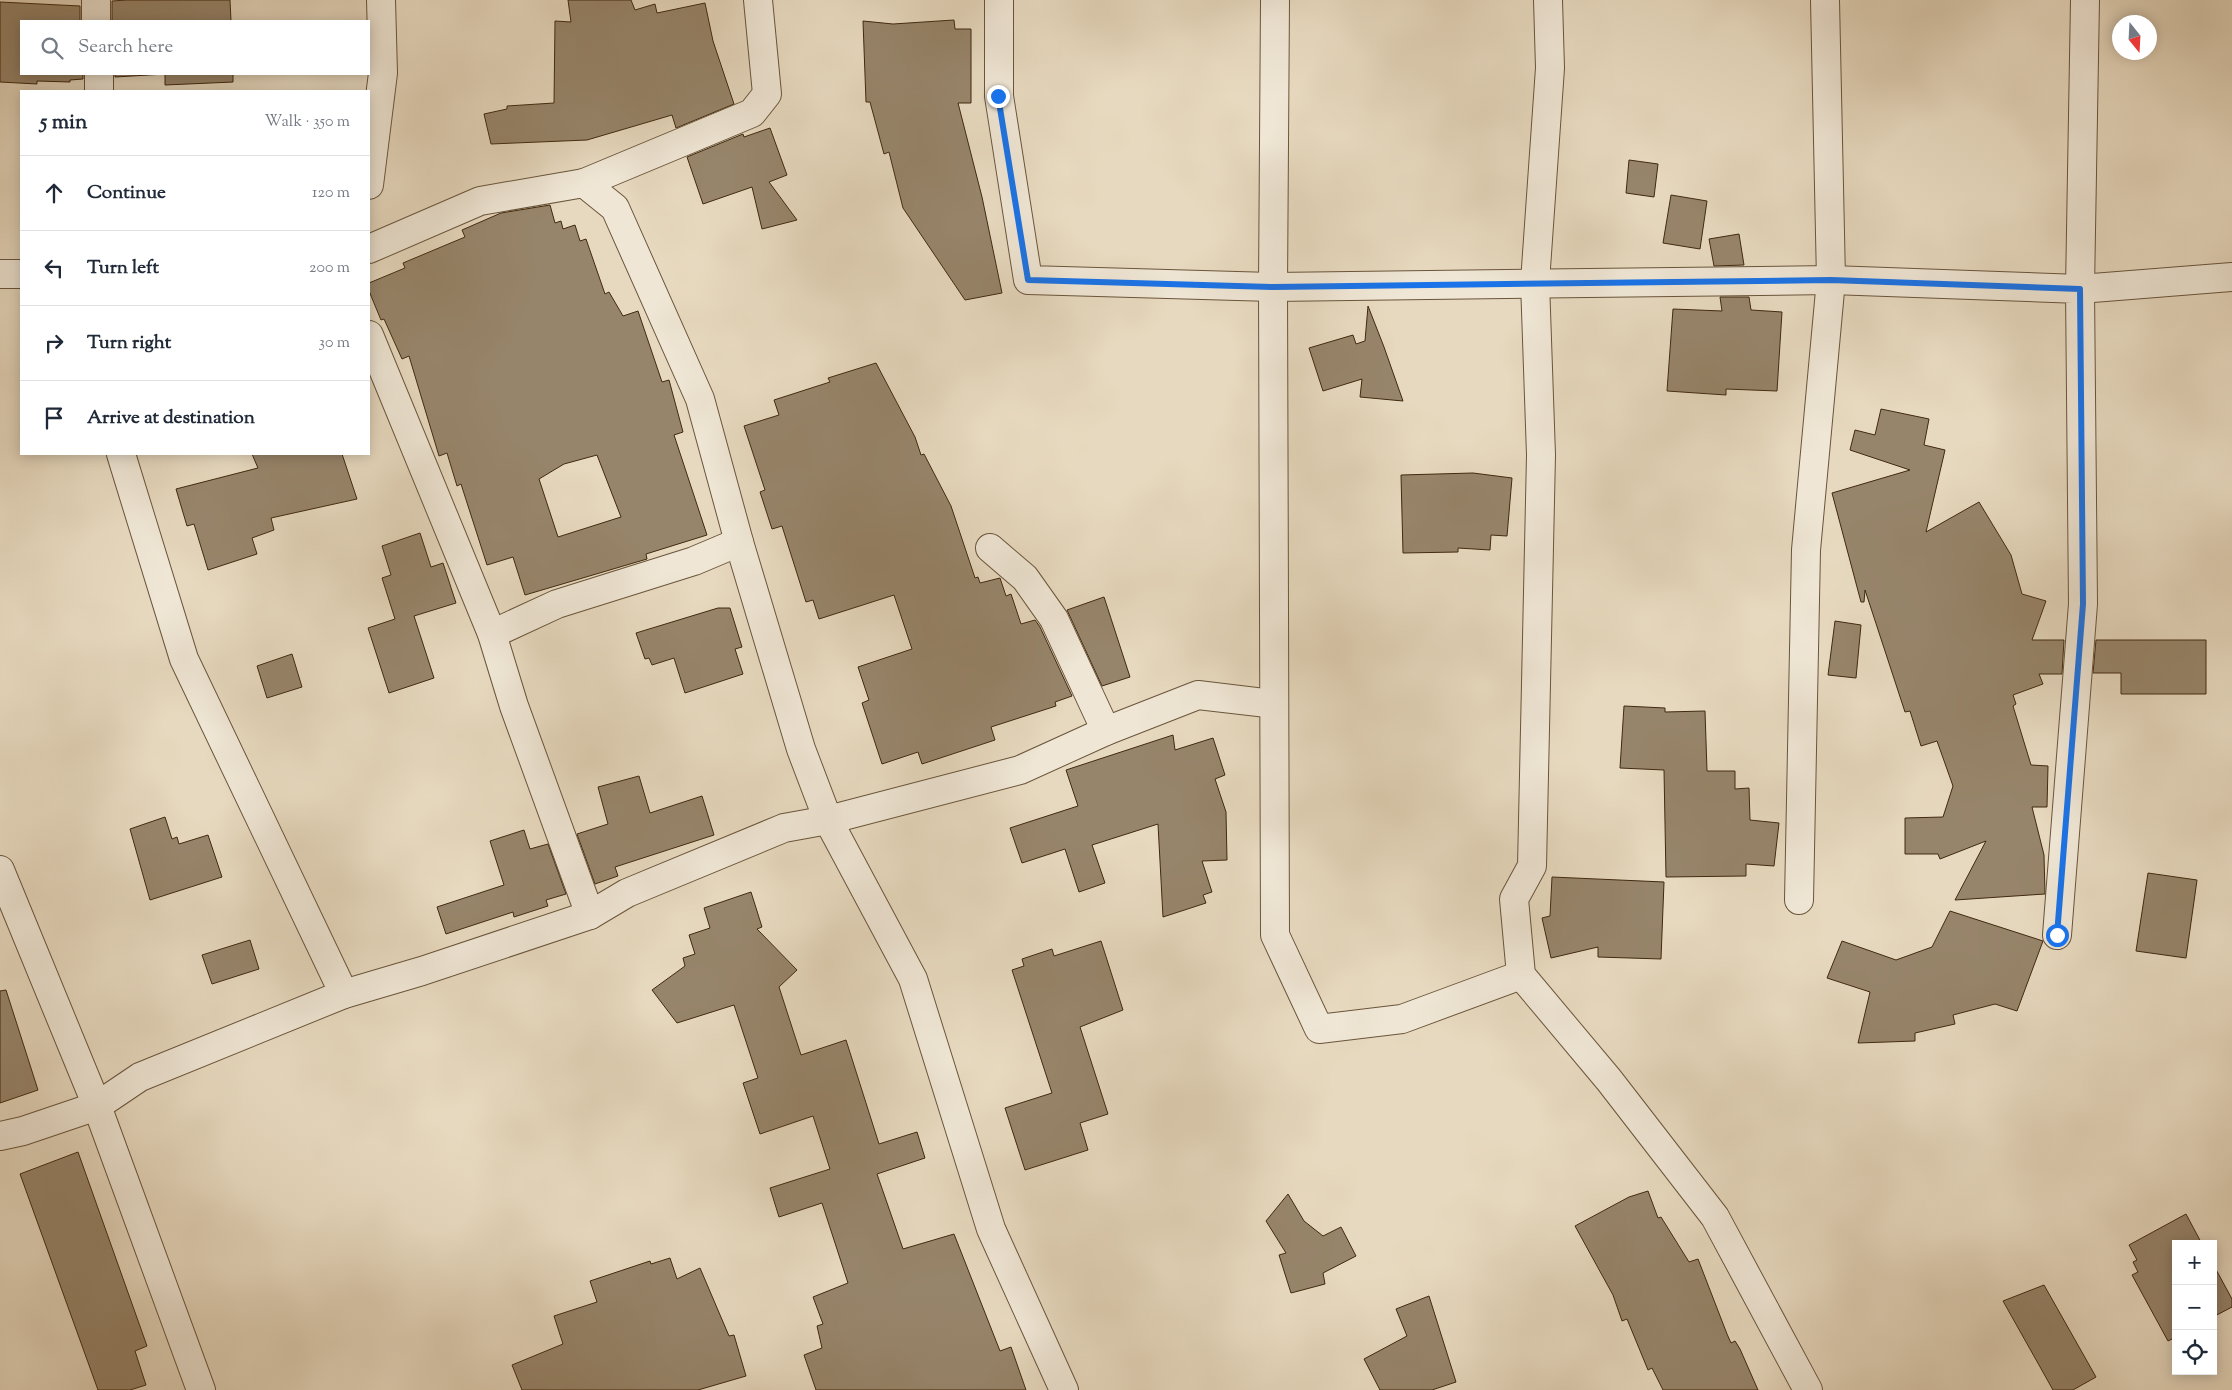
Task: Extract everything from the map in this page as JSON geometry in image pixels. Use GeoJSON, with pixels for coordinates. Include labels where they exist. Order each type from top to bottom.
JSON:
{"type":"FeatureCollection","features":[{"type":"Feature","properties":{"kind":"street"},"geometry":{"type":"LineString","coordinates":[[96,0],[96,20]]}},
{"type":"Feature","properties":{"kind":"street"},"geometry":{"type":"LineString","coordinates":[[370,177],[383,73],[381,0]]}},
{"type":"Feature","properties":{"kind":"street"},"geometry":{"type":"LineString","coordinates":[[370,249],[480,201],[584,183],[752,113],[768,94],[758,0]]}},
{"type":"Feature","properties":{"kind":"street"},"geometry":{"type":"LineString","coordinates":[[999,0],[998,96],[1028,280],[1273,287],[1535,282],[1831,280],[2080,289],[2232,277]]}},
{"type":"Feature","properties":{"kind":"street"},"geometry":{"type":"LineString","coordinates":[[1275,0],[1273,287],[1275,935],[1319,1029],[1402,1019],[1521,975]]}},
{"type":"Feature","properties":{"kind":"street"},"geometry":{"type":"LineString","coordinates":[[1548,0],[1550,68],[1535,282],[1541,455],[1532,866],[1514,899],[1521,975],[1610,1080],[1715,1217],[1808,1390]]}},
{"type":"Feature","properties":{"kind":"street"},"geometry":{"type":"LineString","coordinates":[[1799,900],[1806,550],[1831,280],[1824,0]]}},
{"type":"Feature","properties":{"kind":"street"},"geometry":{"type":"LineString","coordinates":[[2057,935],[2083,604],[2080,289],[2085,0]]}},
{"type":"Feature","properties":{"kind":"street"},"geometry":{"type":"LineString","coordinates":[[98,75],[99,90]]}},
{"type":"Feature","properties":{"kind":"street"},"geometry":{"type":"LineString","coordinates":[[584,183],[615,208],[700,399],[739,542],[802,750],[828,820],[912,979],[990,1229],[1064,1390]]}},
{"type":"Feature","properties":{"kind":"street"},"geometry":{"type":"LineString","coordinates":[[0,274],[20,274]]}},
{"type":"Feature","properties":{"kind":"street"},"geometry":{"type":"LineString","coordinates":[[370,337],[492,634],[514,706],[590,915]]}},
{"type":"Feature","properties":{"kind":"street"},"geometry":{"type":"LineString","coordinates":[[121,455],[184,659],[344,994]]}},
{"type":"Feature","properties":{"kind":"street"},"geometry":{"type":"LineString","coordinates":[[492,634],[557,604],[694,561],[739,542]]}},
{"type":"Feature","properties":{"kind":"street"},"geometry":{"type":"LineString","coordinates":[[990,548],[1025,578],[1054,619],[1106,731]]}},
{"type":"Feature","properties":{"kind":"street"},"geometry":{"type":"LineString","coordinates":[[0,1136],[23,1131],[97,1106],[140,1077],[344,994],[422,972],[590,915],[627,893],[784,828],[828,820],[1020,770],[1106,731],[1198,695],[1274,704]]}},
{"type":"Feature","properties":{"kind":"street"},"geometry":{"type":"LineString","coordinates":[[0,870],[97,1106],[201,1390]]}},
{"type":"Feature","properties":{"kind":"building"},"geometry":{"type":"Polygon","coordinates":[[[230,0],[231,20],[112,20],[112,1],[230,0]]]}},
{"type":"Feature","properties":{"kind":"building"},"geometry":{"type":"Polygon","coordinates":[[[568,0],[631,0],[635,10],[655,4],[657,13],[705,3],[713,41],[734,104],[676,128],[672,115],[587,140],[491,144],[484,114],[507,109],[507,106],[554,103],[555,21],[571,22],[568,0]]]}},
{"type":"Feature","properties":{"kind":"building"},"geometry":{"type":"Polygon","coordinates":[[[0,2],[80,6],[80,20],[20,20],[20,75],[83,75],[83,79],[70,80],[70,82],[37,81],[37,84],[0,82],[0,2]]]}},
{"type":"Feature","properties":{"kind":"building"},"geometry":{"type":"Polygon","coordinates":[[[954,20],[955,29],[971,29],[971,103],[958,103],[982,197],[1002,293],[965,300],[903,208],[889,152],[884,154],[870,102],[866,102],[863,21],[893,24],[954,20]]]}},
{"type":"Feature","properties":{"kind":"building"},"geometry":{"type":"Polygon","coordinates":[[[115,75],[148,75],[115,77],[115,75]]]}},
{"type":"Feature","properties":{"kind":"building"},"geometry":{"type":"Polygon","coordinates":[[[165,75],[233,75],[233,82],[165,85],[165,75]]]}},
{"type":"Feature","properties":{"kind":"building"},"geometry":{"type":"Polygon","coordinates":[[[770,128],[787,175],[769,182],[797,220],[762,229],[752,187],[703,204],[687,157],[743,134],[744,137],[770,128]]]}},
{"type":"Feature","properties":{"kind":"building"},"geometry":{"type":"Polygon","coordinates":[[[1629,160],[1658,164],[1654,197],[1626,193],[1629,160]]]}},
{"type":"Feature","properties":{"kind":"building"},"geometry":{"type":"Polygon","coordinates":[[[1671,195],[1707,201],[1700,249],[1663,243],[1671,195]]]}},
{"type":"Feature","properties":{"kind":"building"},"geometry":{"type":"Polygon","coordinates":[[[550,205],[555,223],[561,221],[563,229],[575,225],[580,241],[586,239],[605,294],[609,292],[623,316],[638,311],[662,382],[669,380],[683,432],[674,435],[707,535],[646,554],[647,559],[525,595],[513,557],[487,565],[461,484],[457,486],[447,453],[439,456],[409,356],[402,359],[384,319],[381,320],[370,293],[370,283],[405,268],[403,263],[465,237],[462,230],[501,213],[550,205]],[[597,455],[564,464],[539,479],[558,537],[621,517],[597,455]]]}},
{"type":"Feature","properties":{"kind":"building"},"geometry":{"type":"Polygon","coordinates":[[[1739,234],[1744,265],[1714,266],[1709,239],[1739,234]]]}},
{"type":"Feature","properties":{"kind":"building"},"geometry":{"type":"Polygon","coordinates":[[[1720,297],[1749,297],[1751,310],[1782,312],[1777,391],[1726,389],[1726,395],[1667,391],[1673,309],[1722,311],[1720,297]]]}},
{"type":"Feature","properties":{"kind":"building"},"geometry":{"type":"Polygon","coordinates":[[[1368,306],[1403,401],[1360,397],[1362,379],[1323,391],[1309,348],[1353,335],[1356,344],[1365,341],[1368,306]]]}},
{"type":"Feature","properties":{"kind":"building"},"geometry":{"type":"Polygon","coordinates":[[[876,363],[915,437],[921,455],[924,454],[951,506],[975,578],[978,577],[980,583],[1000,578],[1006,596],[1011,594],[1021,624],[1035,620],[1072,696],[1055,702],[1056,706],[991,727],[995,740],[922,764],[918,752],[882,764],[862,703],[869,700],[858,667],[912,649],[894,595],[819,619],[813,600],[806,602],[782,526],[772,529],[760,492],[765,490],[744,426],[779,415],[774,400],[830,382],[828,378],[876,363]]]}},
{"type":"Feature","properties":{"kind":"building"},"geometry":{"type":"Polygon","coordinates":[[[1881,409],[1929,419],[1924,445],[1945,450],[1926,532],[1979,502],[2011,555],[2022,594],[2046,601],[2032,640],[2064,640],[2062,674],[2039,674],[2043,684],[2013,695],[2016,704],[2013,706],[2031,765],[2048,766],[2047,807],[2032,807],[2044,855],[2045,894],[1955,900],[1986,841],[1940,859],[1938,854],[1905,854],[1905,818],[1943,817],[1953,786],[1937,741],[1921,746],[1910,711],[1905,712],[1865,590],[1864,602],[1861,602],[1832,493],[1910,470],[1850,450],[1855,430],[1875,435],[1881,409]]]}},
{"type":"Feature","properties":{"kind":"building"},"geometry":{"type":"Polygon","coordinates":[[[252,455],[342,455],[357,499],[271,518],[274,530],[252,538],[257,554],[208,570],[194,524],[187,526],[176,489],[258,468],[252,455]]]}},
{"type":"Feature","properties":{"kind":"building"},"geometry":{"type":"Polygon","coordinates":[[[1473,473],[1512,478],[1507,536],[1491,535],[1490,550],[1458,548],[1458,552],[1403,553],[1401,475],[1473,473]]]}},
{"type":"Feature","properties":{"kind":"building"},"geometry":{"type":"Polygon","coordinates":[[[420,533],[431,567],[443,563],[456,603],[414,616],[434,678],[389,693],[368,628],[395,619],[382,578],[391,575],[382,546],[420,533]]]}},
{"type":"Feature","properties":{"kind":"building"},"geometry":{"type":"Polygon","coordinates":[[[1104,597],[1130,677],[1102,686],[1067,610],[1104,597]]]}},
{"type":"Feature","properties":{"kind":"building"},"geometry":{"type":"Polygon","coordinates":[[[718,608],[730,608],[742,647],[735,649],[743,674],[685,693],[674,658],[652,665],[649,658],[645,659],[636,633],[718,608]]]}},
{"type":"Feature","properties":{"kind":"building"},"geometry":{"type":"Polygon","coordinates":[[[1835,621],[1861,625],[1856,678],[1828,675],[1835,621]]]}},
{"type":"Feature","properties":{"kind":"building"},"geometry":{"type":"Polygon","coordinates":[[[2096,640],[2206,640],[2206,694],[2121,694],[2121,673],[2093,673],[2096,640]]]}},
{"type":"Feature","properties":{"kind":"building"},"geometry":{"type":"Polygon","coordinates":[[[292,654],[302,687],[267,698],[257,666],[292,654]]]}},
{"type":"Feature","properties":{"kind":"building"},"geometry":{"type":"Polygon","coordinates":[[[1624,706],[1665,708],[1665,712],[1705,711],[1707,771],[1735,771],[1735,789],[1749,788],[1750,820],[1779,823],[1774,866],[1746,864],[1746,876],[1666,877],[1664,770],[1620,768],[1624,706]]]}},
{"type":"Feature","properties":{"kind":"building"},"geometry":{"type":"Polygon","coordinates":[[[1173,735],[1175,750],[1213,738],[1225,775],[1215,779],[1226,812],[1227,860],[1202,861],[1212,892],[1203,895],[1206,903],[1163,917],[1158,824],[1092,845],[1105,883],[1079,892],[1065,849],[1022,863],[1010,828],[1078,806],[1066,770],[1173,735]]]}},
{"type":"Feature","properties":{"kind":"building"},"geometry":{"type":"Polygon","coordinates":[[[639,776],[650,813],[702,796],[714,835],[615,867],[618,876],[595,884],[577,834],[608,824],[598,787],[639,776]]]}},
{"type":"Feature","properties":{"kind":"building"},"geometry":{"type":"Polygon","coordinates":[[[165,817],[172,839],[177,837],[179,844],[208,835],[222,877],[150,900],[130,829],[165,817]]]}},
{"type":"Feature","properties":{"kind":"building"},"geometry":{"type":"Polygon","coordinates":[[[524,830],[530,849],[548,844],[566,894],[546,900],[548,906],[514,917],[513,912],[446,934],[437,907],[504,885],[490,841],[524,830]]]}},
{"type":"Feature","properties":{"kind":"building"},"geometry":{"type":"Polygon","coordinates":[[[2148,873],[2197,880],[2186,958],[2136,951],[2148,873]]]}},
{"type":"Feature","properties":{"kind":"building"},"geometry":{"type":"Polygon","coordinates":[[[1552,877],[1664,882],[1661,959],[1598,957],[1598,947],[1551,958],[1542,918],[1550,916],[1552,877]]]}},
{"type":"Feature","properties":{"kind":"building"},"geometry":{"type":"Polygon","coordinates":[[[751,892],[762,927],[757,929],[797,970],[779,987],[801,1055],[846,1040],[879,1144],[917,1132],[925,1158],[877,1174],[903,1249],[954,1234],[1000,1351],[1011,1347],[1026,1390],[816,1390],[804,1355],[822,1348],[817,1326],[823,1324],[813,1297],[848,1283],[822,1203],[779,1217],[770,1188],[830,1169],[813,1116],[760,1134],[743,1083],[758,1078],[734,1005],[677,1023],[652,990],[685,966],[683,958],[695,954],[689,935],[710,928],[704,908],[751,892]]]}},
{"type":"Feature","properties":{"kind":"building"},"geometry":{"type":"Polygon","coordinates":[[[1950,911],[2043,941],[2017,1011],[1995,1004],[1953,1015],[1955,1024],[1915,1033],[1915,1041],[1858,1043],[1870,992],[1827,978],[1842,941],[1896,960],[1932,947],[1950,911]]]}},
{"type":"Feature","properties":{"kind":"building"},"geometry":{"type":"Polygon","coordinates":[[[250,940],[259,969],[212,984],[202,955],[250,940]]]}},
{"type":"Feature","properties":{"kind":"building"},"geometry":{"type":"Polygon","coordinates":[[[1101,941],[1123,1010],[1080,1027],[1108,1114],[1080,1123],[1088,1150],[1025,1170],[1005,1108],[1052,1093],[1012,970],[1024,966],[1022,959],[1052,949],[1054,956],[1101,941]]]}},
{"type":"Feature","properties":{"kind":"building"},"geometry":{"type":"Polygon","coordinates":[[[6,990],[38,1090],[0,1103],[0,991],[6,990]]]}},
{"type":"Feature","properties":{"kind":"building"},"geometry":{"type":"Polygon","coordinates":[[[78,1152],[147,1346],[135,1351],[146,1385],[130,1390],[98,1390],[20,1174],[78,1152]]]}},
{"type":"Feature","properties":{"kind":"building"},"geometry":{"type":"Polygon","coordinates":[[[1648,1191],[1658,1218],[1661,1217],[1689,1262],[1698,1259],[1731,1343],[1735,1341],[1740,1349],[1758,1390],[1663,1390],[1652,1368],[1648,1370],[1627,1319],[1622,1321],[1613,1295],[1575,1226],[1629,1197],[1648,1191]]]}},
{"type":"Feature","properties":{"kind":"building"},"geometry":{"type":"Polygon","coordinates":[[[1288,1194],[1304,1221],[1323,1236],[1341,1227],[1356,1256],[1323,1273],[1325,1284],[1291,1293],[1279,1255],[1286,1253],[1266,1221],[1288,1194]]]}},
{"type":"Feature","properties":{"kind":"building"},"geometry":{"type":"Polygon","coordinates":[[[2186,1214],[2200,1240],[2172,1240],[2172,1339],[2168,1341],[2132,1275],[2138,1272],[2133,1262],[2137,1260],[2129,1245],[2186,1214]]]}},
{"type":"Feature","properties":{"kind":"building"},"geometry":{"type":"Polygon","coordinates":[[[670,1258],[677,1279],[700,1268],[729,1336],[734,1335],[746,1376],[698,1390],[522,1390],[512,1365],[563,1344],[554,1316],[597,1302],[590,1281],[650,1261],[651,1264],[670,1258]]]}},
{"type":"Feature","properties":{"kind":"building"},"geometry":{"type":"Polygon","coordinates":[[[2217,1271],[2232,1299],[2232,1307],[2217,1315],[2217,1271]]]}},
{"type":"Feature","properties":{"kind":"building"},"geometry":{"type":"Polygon","coordinates":[[[2044,1285],[2096,1377],[2073,1390],[2053,1390],[2003,1301],[2044,1285]]]}},
{"type":"Feature","properties":{"kind":"building"},"geometry":{"type":"Polygon","coordinates":[[[1429,1296],[1456,1382],[1432,1390],[1380,1390],[1364,1359],[1407,1336],[1396,1309],[1429,1296]]]}},
{"type":"Feature","properties":{"kind":"route"},"geometry":{"type":"LineString","coordinates":[[998,96],[1028,280],[1273,287],[1535,282],[1831,280],[2080,289],[2083,604],[2057,935]]}}]}
